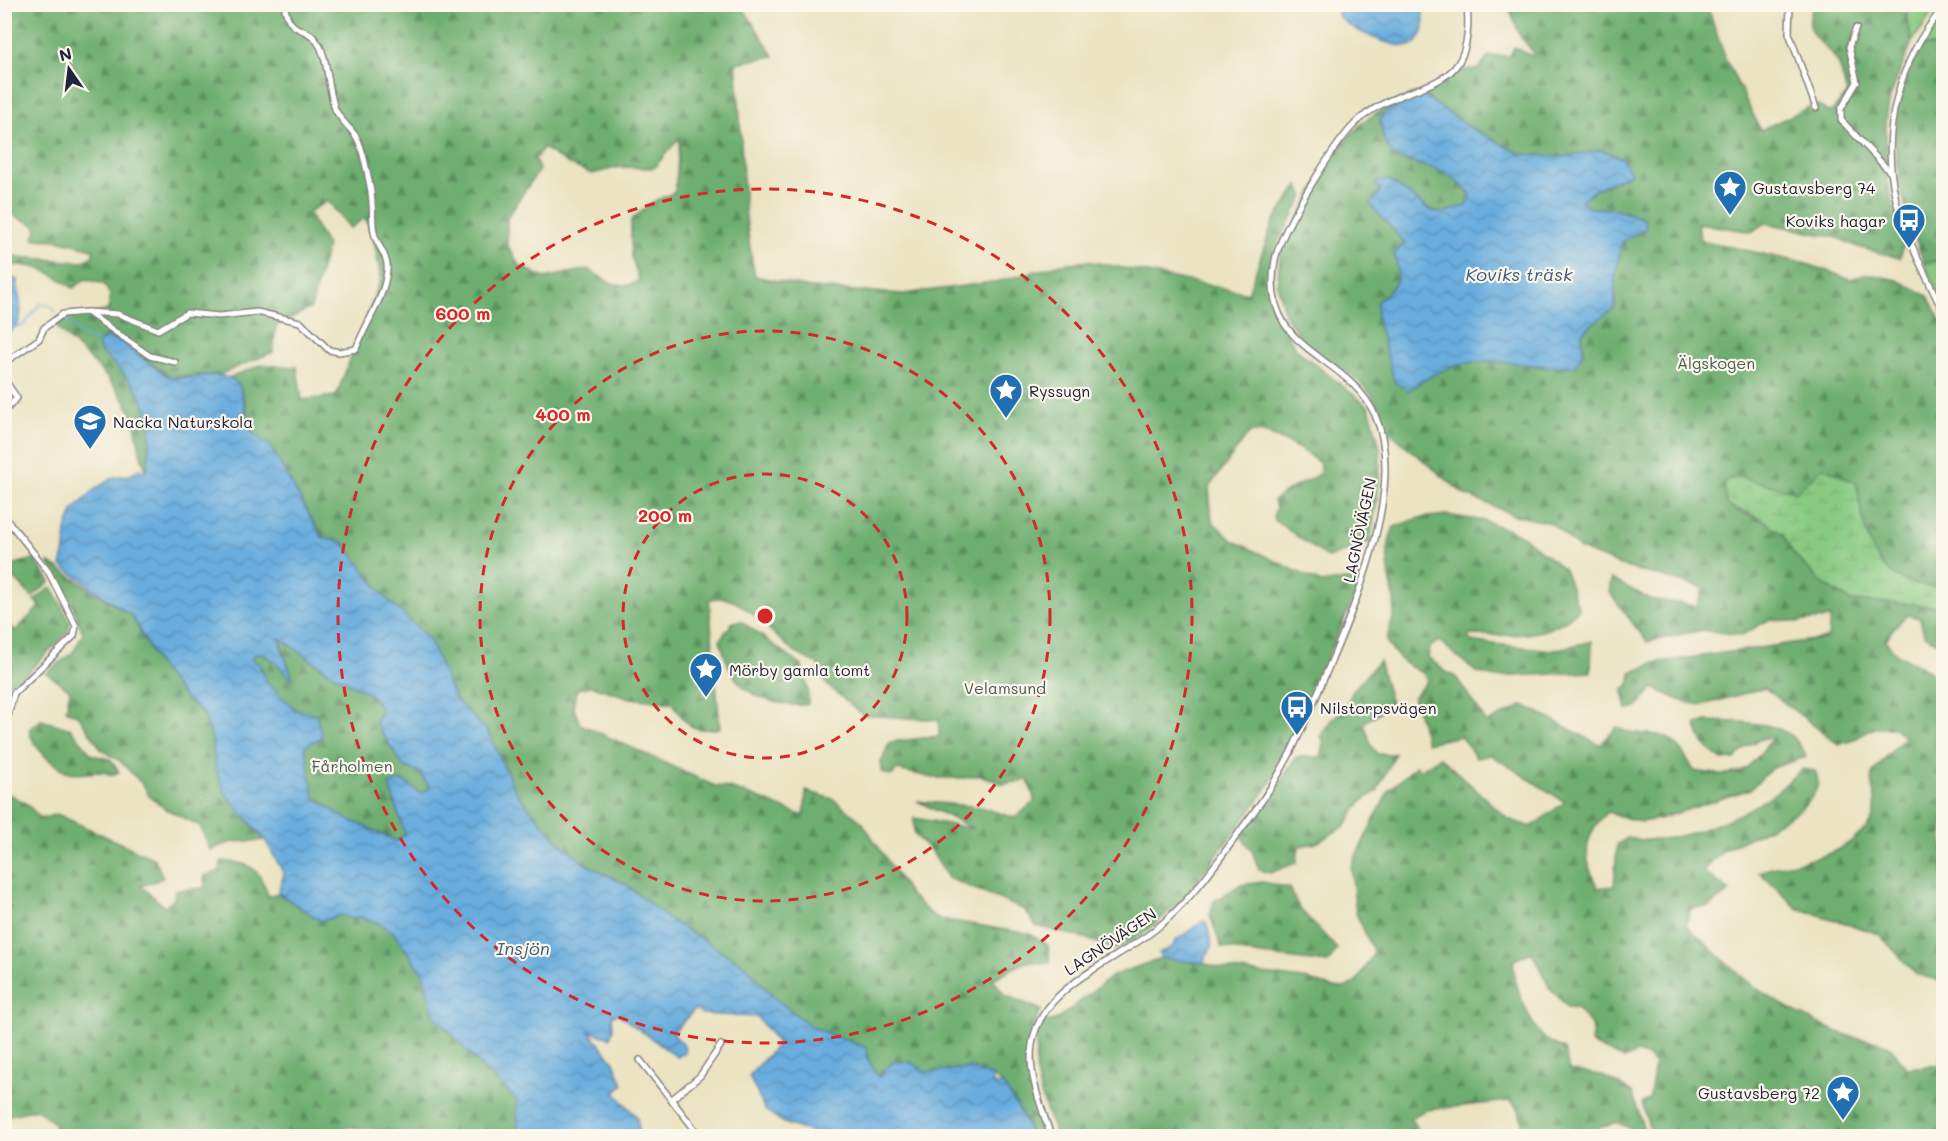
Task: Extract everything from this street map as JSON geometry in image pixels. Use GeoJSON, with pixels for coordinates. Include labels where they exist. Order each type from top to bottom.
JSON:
{"type":"FeatureCollection","features":[{"type":"Feature","properties":{"kind":"street"},"geometry":{"type":"LineString","coordinates":[[4,363],[39,339],[44,328],[63,314],[87,312],[118,314],[158,330],[187,313],[219,316],[257,312],[300,322],[329,351],[356,349],[365,325],[378,304],[388,269],[387,260],[376,241],[373,229],[372,201],[358,140],[335,111],[318,43],[289,23],[284,4]]}},
{"type":"Feature","properties":{"kind":"street","name":"LAGNÖVÄGEN"},"geometry":{"type":"LineString","coordinates":[[1051,1137],[1031,1068],[1034,1033],[1042,1014],[1066,988],[1143,939],[1180,908],[1250,817],[1291,755],[1363,587],[1373,547],[1384,482],[1385,455],[1380,429],[1362,394],[1304,348],[1291,334],[1281,316],[1274,292],[1276,259],[1285,233],[1312,186],[1355,124],[1382,105],[1441,79],[1457,66],[1468,42],[1467,4]]}},
{"type":"Feature","properties":{"kind":"street"},"geometry":{"type":"LineString","coordinates":[[1790,4],[1789,33],[1816,108]]}},
{"type":"Feature","properties":{"kind":"street"},"geometry":{"type":"LineString","coordinates":[[1944,7],[1912,54],[1897,94],[1891,133],[1891,173],[1902,220],[1944,314]]}},
{"type":"Feature","properties":{"kind":"street"},"geometry":{"type":"LineString","coordinates":[[1856,28],[1849,47],[1857,82],[1841,109],[1841,120],[1891,173]]}},
{"type":"Feature","properties":{"kind":"street"},"geometry":{"type":"LineString","coordinates":[[87,312],[150,356],[175,362]]}},
{"type":"Feature","properties":{"kind":"street"},"geometry":{"type":"LineString","coordinates":[[4,379],[17,398],[4,412]]}},
{"type":"Feature","properties":{"kind":"street"},"geometry":{"type":"LineString","coordinates":[[4,516],[48,571],[76,626],[74,636],[14,693],[4,731]]}},
{"type":"Feature","properties":{"kind":"street"},"geometry":{"type":"LineString","coordinates":[[672,1100],[700,1076],[720,1045]]}},
{"type":"Feature","properties":{"kind":"street"},"geometry":{"type":"LineString","coordinates":[[640,1060],[700,1137]]}},
{"type":"Feature","properties":{"kind":"green space","name":"Velamsund"},"geometry":{"type":"Polygon","coordinates":[[[5,5],[741,5],[774,56],[736,63],[744,197],[755,276],[810,288],[904,294],[1000,281],[1062,264],[1088,261],[1248,293],[1273,222],[1298,186],[1304,196],[1274,250],[1270,303],[1296,349],[1369,407],[1381,450],[1378,493],[1370,542],[1328,558],[1277,522],[1273,517],[1276,508],[1274,500],[1320,473],[1321,465],[1287,442],[1256,432],[1249,433],[1209,487],[1212,521],[1232,540],[1321,583],[1363,578],[1322,670],[1310,704],[1286,756],[1265,791],[1184,899],[1141,936],[1115,950],[1085,938],[1036,926],[1025,910],[948,878],[932,852],[914,834],[914,818],[974,829],[917,801],[980,807],[1015,818],[1035,801],[1028,780],[1003,784],[980,775],[965,778],[933,778],[898,770],[891,776],[883,773],[880,764],[890,742],[939,736],[939,720],[863,715],[826,684],[817,663],[796,653],[755,616],[732,601],[720,598],[709,600],[720,728],[703,729],[691,726],[673,703],[630,698],[592,686],[577,689],[573,706],[580,724],[715,786],[748,794],[804,816],[806,791],[833,799],[862,822],[910,895],[935,918],[1030,934],[1048,945],[1050,963],[1025,962],[993,979],[1005,995],[1041,1010],[1034,1027],[1028,1059],[1032,1089],[1048,1136],[1029,1136],[1028,1123],[1015,1108],[1003,1084],[993,1077],[971,1068],[927,1072],[910,1062],[879,1078],[867,1058],[866,1048],[812,1027],[773,997],[746,966],[668,919],[627,885],[584,863],[555,838],[517,794],[488,732],[455,699],[429,639],[383,595],[343,543],[322,537],[270,446],[251,432],[243,395],[230,377],[261,365],[297,367],[302,400],[336,396],[381,279],[373,235],[365,218],[350,228],[328,201],[308,212],[327,246],[311,308],[276,326],[273,352],[221,374],[171,377],[119,340],[100,351],[132,383],[144,402],[150,424],[147,471],[141,457],[134,420],[125,401],[98,368],[58,329],[56,323],[68,315],[108,310],[110,295],[104,284],[86,279],[73,288],[35,267],[8,266],[5,262],[4,221],[13,232],[7,244],[11,255],[82,262],[93,256],[93,249],[57,240],[33,239],[37,231],[35,225],[14,216],[5,207],[10,199],[4,192],[5,5]],[[680,137],[654,168],[619,167],[592,174],[569,164],[543,148],[535,159],[539,170],[507,217],[507,245],[519,265],[544,278],[588,269],[607,281],[619,285],[632,284],[639,280],[631,256],[631,220],[653,202],[675,192],[680,137]]]}},
{"type":"Feature","properties":{"kind":"green space","name":"Älgskogen"},"geometry":{"type":"Polygon","coordinates":[[[1508,5],[1707,5],[1725,58],[1761,130],[1815,104],[1830,113],[1847,94],[1837,61],[1811,31],[1810,15],[1814,5],[1888,5],[1906,13],[1912,42],[1890,97],[1886,121],[1887,181],[1904,243],[1900,258],[1858,247],[1838,238],[1766,223],[1751,232],[1698,223],[1700,240],[1804,263],[1850,279],[1868,274],[1897,280],[1928,296],[1943,326],[1943,587],[1919,585],[1901,579],[1887,570],[1877,558],[1870,542],[1864,525],[1856,483],[1824,468],[1796,492],[1735,476],[1724,483],[1734,510],[1762,519],[1783,535],[1793,553],[1822,583],[1851,601],[1943,606],[1943,647],[1924,634],[1920,618],[1907,615],[1892,630],[1886,640],[1898,654],[1932,673],[1943,690],[1943,982],[1916,974],[1879,934],[1797,908],[1759,872],[1834,852],[1857,837],[1867,827],[1876,807],[1872,785],[1873,773],[1905,738],[1895,728],[1874,728],[1849,742],[1838,744],[1765,688],[1702,705],[1684,702],[1653,688],[1636,708],[1627,710],[1623,691],[1630,683],[1631,673],[1653,663],[1828,638],[1830,618],[1797,622],[1770,619],[1742,635],[1702,630],[1647,642],[1609,592],[1611,579],[1650,599],[1697,606],[1704,588],[1625,567],[1580,549],[1551,523],[1514,515],[1464,494],[1388,431],[1371,394],[1354,377],[1306,345],[1285,315],[1277,284],[1281,250],[1312,192],[1349,136],[1363,122],[1390,104],[1444,82],[1459,70],[1479,69],[1489,56],[1510,56],[1514,47],[1532,56],[1534,53],[1520,36],[1508,5]],[[1422,95],[1407,162],[1426,166],[1450,176],[1471,195],[1467,206],[1441,213],[1429,209],[1389,180],[1370,204],[1405,243],[1394,254],[1398,276],[1394,286],[1377,302],[1408,390],[1454,364],[1502,359],[1547,368],[1583,353],[1582,332],[1615,307],[1615,277],[1622,242],[1636,232],[1644,218],[1616,209],[1590,208],[1581,201],[1592,192],[1630,172],[1622,158],[1602,150],[1561,157],[1521,154],[1469,127],[1422,95]]]}},
{"type":"Feature","properties":{"kind":"green space"},"geometry":{"type":"Polygon","coordinates":[[[1912,5],[1932,5],[1936,8],[1912,42],[1906,13],[1912,5]]]}},
{"type":"Feature","properties":{"kind":"green space"},"geometry":{"type":"Polygon","coordinates":[[[1943,13],[1943,48],[1921,45],[1943,13]]]}},
{"type":"Feature","properties":{"kind":"green space"},"geometry":{"type":"Polygon","coordinates":[[[1920,45],[1944,48],[1943,259],[1924,263],[1905,206],[1896,154],[1899,102],[1907,74],[1920,45]]]}},
{"type":"Feature","properties":{"kind":"green space"},"geometry":{"type":"Polygon","coordinates":[[[1943,259],[1943,298],[1941,300],[1924,263],[1943,259]]]}},
{"type":"Feature","properties":{"kind":"green space"},"geometry":{"type":"Polygon","coordinates":[[[1824,467],[1856,483],[1864,525],[1870,542],[1877,558],[1887,570],[1901,579],[1919,585],[1943,587],[1943,606],[1851,601],[1822,583],[1793,553],[1783,535],[1762,519],[1727,505],[1724,483],[1735,476],[1796,492],[1824,467]]]}},
{"type":"Feature","properties":{"kind":"green space"},"geometry":{"type":"Polygon","coordinates":[[[1446,515],[1485,521],[1519,534],[1564,569],[1579,609],[1568,619],[1542,631],[1514,635],[1470,635],[1468,639],[1474,642],[1554,650],[1592,641],[1591,672],[1496,677],[1476,672],[1439,641],[1430,647],[1428,657],[1456,677],[1487,723],[1524,705],[1600,745],[1617,727],[1629,732],[1667,738],[1679,748],[1694,771],[1722,774],[1748,767],[1772,738],[1761,739],[1751,744],[1735,759],[1722,760],[1705,745],[1696,724],[1707,721],[1764,725],[1790,735],[1799,744],[1806,757],[1772,768],[1750,789],[1659,819],[1640,822],[1607,812],[1589,839],[1587,858],[1589,867],[1598,888],[1614,886],[1617,845],[1627,838],[1663,839],[1704,829],[1760,803],[1803,769],[1815,771],[1818,784],[1812,796],[1801,808],[1770,828],[1728,848],[1703,871],[1730,891],[1708,907],[1691,908],[1686,925],[1739,974],[1766,995],[1834,1030],[1855,1038],[1885,1043],[1906,1068],[1940,1065],[1940,1051],[1943,1045],[1943,1136],[1652,1136],[1642,1103],[1649,1100],[1655,1064],[1648,1057],[1637,1053],[1624,1059],[1591,1043],[1593,1028],[1576,1007],[1568,1008],[1549,987],[1532,952],[1514,960],[1514,968],[1522,1000],[1532,1022],[1545,1039],[1564,1049],[1569,1070],[1601,1075],[1632,1092],[1644,1130],[1640,1133],[1617,1122],[1598,1128],[1599,1136],[1544,1136],[1523,1129],[1519,1109],[1510,1101],[1426,1110],[1410,1118],[1418,1130],[1436,1136],[1056,1136],[1041,1094],[1036,1067],[1037,1039],[1041,1023],[1058,1019],[1112,976],[1161,958],[1310,980],[1330,987],[1345,988],[1356,982],[1374,953],[1356,913],[1351,866],[1389,790],[1416,766],[1420,770],[1440,757],[1508,819],[1531,827],[1565,802],[1491,755],[1476,758],[1461,736],[1427,743],[1413,698],[1427,681],[1423,673],[1402,660],[1386,641],[1394,610],[1388,546],[1394,527],[1419,518],[1446,515]]]}},
{"type":"Feature","properties":{"kind":"green space"},"geometry":{"type":"Polygon","coordinates":[[[35,559],[50,582],[32,597],[14,578],[5,587],[5,566],[35,559]]]}},
{"type":"Feature","properties":{"kind":"green space"},"geometry":{"type":"Polygon","coordinates":[[[48,562],[132,616],[158,665],[184,697],[205,716],[211,735],[216,769],[239,809],[265,840],[232,842],[210,850],[200,826],[166,809],[149,796],[144,786],[120,761],[101,749],[79,716],[66,710],[70,690],[46,673],[73,652],[83,633],[71,602],[48,562]]]}},
{"type":"Feature","properties":{"kind":"green space"},"geometry":{"type":"Polygon","coordinates":[[[52,587],[70,622],[68,632],[8,693],[5,714],[5,620],[15,631],[40,606],[34,600],[52,587]]]}},
{"type":"Feature","properties":{"kind":"green space"},"geometry":{"type":"Polygon","coordinates":[[[741,621],[802,666],[808,689],[808,704],[792,705],[775,702],[753,694],[738,681],[727,663],[720,640],[733,622],[741,621]]]}},
{"type":"Feature","properties":{"kind":"green space","name":"Fårholmen"},"geometry":{"type":"Polygon","coordinates":[[[279,637],[327,671],[370,694],[382,710],[375,722],[403,766],[419,772],[430,787],[421,794],[403,781],[393,801],[405,834],[397,841],[343,817],[314,797],[296,710],[267,683],[260,665],[251,659],[258,652],[274,661],[292,679],[279,637]]]}},
{"type":"Feature","properties":{"kind":"green space"},"geometry":{"type":"Polygon","coordinates":[[[1379,661],[1391,704],[1364,723],[1371,745],[1377,754],[1395,754],[1377,791],[1361,802],[1345,826],[1316,843],[1299,846],[1296,863],[1270,873],[1259,870],[1252,851],[1240,835],[1274,793],[1296,757],[1321,757],[1324,743],[1321,735],[1331,720],[1345,708],[1354,689],[1379,661]]]}},
{"type":"Feature","properties":{"kind":"green space"},"geometry":{"type":"Polygon","coordinates":[[[41,720],[71,729],[92,755],[110,759],[119,772],[112,775],[101,772],[79,774],[60,768],[46,757],[31,736],[29,729],[41,720]]]}},
{"type":"Feature","properties":{"kind":"green space"},"geometry":{"type":"Polygon","coordinates":[[[5,792],[27,804],[41,819],[57,814],[155,859],[163,878],[141,886],[165,907],[174,899],[175,890],[205,888],[204,876],[220,871],[221,861],[231,862],[246,865],[257,872],[268,896],[278,893],[321,921],[341,915],[352,919],[360,917],[377,922],[393,932],[423,973],[434,1015],[485,1070],[518,1100],[518,1136],[450,1136],[348,1127],[322,1136],[53,1136],[55,1124],[37,1109],[5,1116],[5,792]]]}},
{"type":"Feature","properties":{"kind":"green space"},"geometry":{"type":"Polygon","coordinates":[[[1263,882],[1289,888],[1300,909],[1337,949],[1328,963],[1261,955],[1221,947],[1210,915],[1214,901],[1240,885],[1263,882]]]}},
{"type":"Feature","properties":{"kind":"water"},"geometry":{"type":"Polygon","coordinates":[[[1340,5],[1420,5],[1424,21],[1423,31],[1415,44],[1408,46],[1386,42],[1363,33],[1344,21],[1338,15],[1340,5]]]}},
{"type":"Feature","properties":{"kind":"water","name":"Koviks träsk"},"geometry":{"type":"Polygon","coordinates":[[[1422,95],[1469,127],[1521,154],[1561,157],[1602,150],[1622,158],[1631,173],[1598,188],[1581,201],[1590,208],[1616,209],[1644,219],[1646,228],[1622,242],[1615,277],[1615,307],[1582,332],[1583,353],[1575,366],[1472,362],[1454,366],[1433,375],[1409,390],[1395,383],[1377,320],[1377,302],[1394,286],[1398,270],[1394,254],[1405,243],[1370,204],[1380,192],[1376,182],[1389,180],[1429,210],[1441,213],[1466,206],[1471,195],[1462,185],[1444,173],[1394,157],[1384,140],[1380,120],[1385,112],[1422,95]]]}},
{"type":"Feature","properties":{"kind":"water"},"geometry":{"type":"Polygon","coordinates":[[[5,262],[9,276],[17,280],[21,312],[17,325],[5,334],[5,262]]]}},
{"type":"Feature","properties":{"kind":"water","name":"Insjön"},"geometry":{"type":"Polygon","coordinates":[[[109,337],[118,340],[171,377],[188,378],[213,375],[230,378],[239,384],[251,432],[270,446],[322,537],[343,542],[383,595],[429,639],[455,699],[488,732],[517,794],[555,838],[584,863],[627,885],[668,919],[746,966],[773,997],[812,1027],[867,1048],[867,1058],[879,1077],[893,1062],[910,1062],[927,1072],[971,1068],[993,1077],[993,1085],[1003,1084],[1019,1110],[1026,1123],[1029,1136],[903,1136],[899,1128],[882,1136],[822,1136],[784,1123],[765,1110],[749,1076],[777,1042],[757,1017],[702,1014],[695,1009],[673,1033],[685,1048],[685,1052],[677,1057],[618,1014],[612,1016],[613,1030],[610,1038],[589,1031],[614,1062],[623,1084],[615,1093],[637,1117],[640,1136],[518,1136],[517,1100],[485,1070],[434,1015],[423,973],[393,932],[377,922],[360,917],[352,919],[341,915],[321,921],[278,893],[284,874],[265,840],[225,793],[216,769],[211,735],[205,716],[184,697],[158,665],[132,616],[61,566],[66,530],[73,511],[95,489],[114,477],[131,475],[138,469],[147,471],[150,424],[144,402],[132,383],[100,351],[98,342],[109,337]],[[280,638],[293,680],[274,661],[259,652],[251,659],[260,665],[267,683],[296,710],[316,714],[322,737],[305,746],[314,797],[343,817],[397,841],[405,834],[389,784],[403,781],[421,794],[430,787],[419,772],[403,766],[375,722],[382,710],[370,694],[327,671],[280,638]]]}},
{"type":"Feature","properties":{"kind":"water"},"geometry":{"type":"Polygon","coordinates":[[[1203,921],[1207,923],[1212,947],[1203,963],[1161,958],[1159,953],[1173,947],[1175,941],[1203,921]]]}},
{"type":"Feature","properties":{"kind":"waterway"},"geometry":{"type":"LineString","coordinates":[[18,326],[23,326],[40,304],[51,306],[56,312]]}},
{"type":"Feature","properties":{"kind":"waterway"},"geometry":{"type":"LineString","coordinates":[[64,318],[84,337],[98,342]]}},
{"type":"Feature","properties":{"kind":"place","name":"Gustavsberg 74"},"geometry":{"type":"Point","coordinates":[1730,216]}},
{"type":"Feature","properties":{"kind":"place","name":"Koviks hagar"},"geometry":{"type":"Point","coordinates":[1909,249]}},
{"type":"Feature","properties":{"kind":"place","name":"Ryssugn"},"geometry":{"type":"Point","coordinates":[1006,419]}},
{"type":"Feature","properties":{"kind":"place","name":"Nacka Naturskola"},"geometry":{"type":"Point","coordinates":[90,450]}},
{"type":"Feature","properties":{"kind":"place","name":"Mörby gamla tomt"},"geometry":{"type":"Point","coordinates":[706,698]}},
{"type":"Feature","properties":{"kind":"place","name":"Nilstorpsvägen"},"geometry":{"type":"Point","coordinates":[1297,736]}},
{"type":"Feature","properties":{"kind":"place","name":"Gustavsberg 72"},"geometry":{"type":"Point","coordinates":[1843,1121]}}]}
